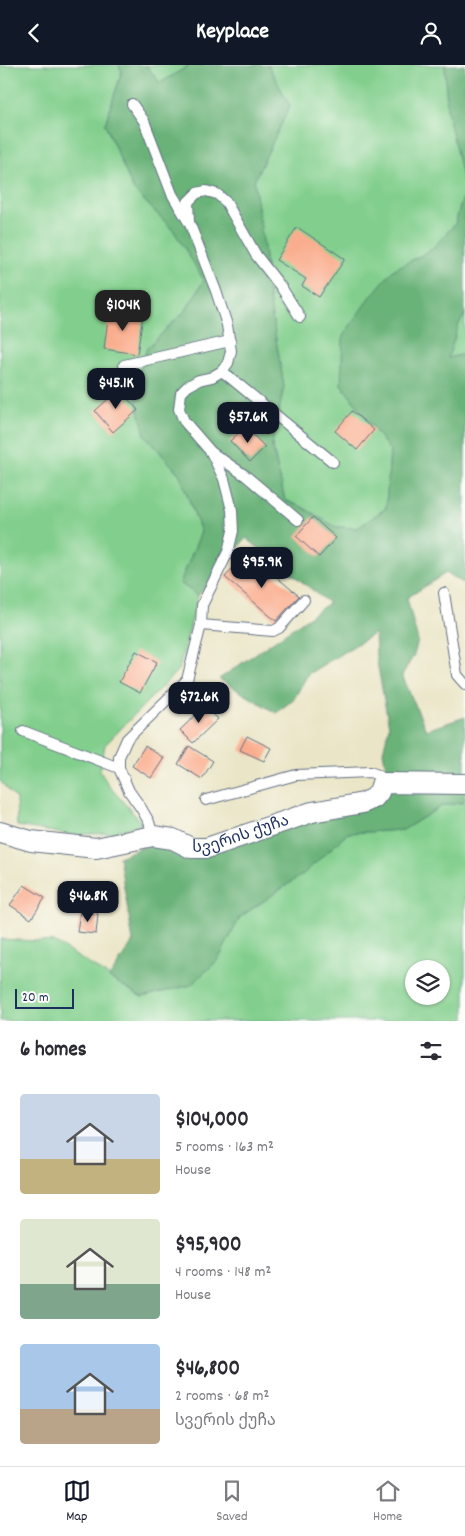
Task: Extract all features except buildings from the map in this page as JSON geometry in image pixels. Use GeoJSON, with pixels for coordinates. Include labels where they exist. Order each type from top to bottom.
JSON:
{"type":"FeatureCollection","features":[{"type":"Feature","properties":{"kind":"street","name":"სვერის ქუჩა"},"geometry":{"type":"LineString","coordinates":[[0,832],[31,841],[96,848],[154,836],[173,839],[191,848],[207,848],[312,812],[363,803],[374,799],[382,783]]}},
{"type":"Feature","properties":{"kind":"street"},"geometry":{"type":"LineString","coordinates":[[382,783],[465,784]]}},
{"type":"Feature","properties":{"kind":"lane"},"geometry":{"type":"LineString","coordinates":[[132,104],[144,121],[172,194],[189,222],[216,291],[230,341],[231,351],[228,363],[222,371],[212,377],[199,380],[188,386],[181,393],[179,409],[184,421],[211,452],[246,476],[298,520]]}},
{"type":"Feature","properties":{"kind":"lane"},"geometry":{"type":"LineString","coordinates":[[189,222],[188,202],[197,193],[206,191],[217,194],[226,203],[256,255],[281,287],[300,317]]}},
{"type":"Feature","properties":{"kind":"lane"},"geometry":{"type":"LineString","coordinates":[[124,365],[230,341]]}},
{"type":"Feature","properties":{"kind":"lane"},"geometry":{"type":"LineString","coordinates":[[222,371],[333,463]]}},
{"type":"Feature","properties":{"kind":"lane"},"geometry":{"type":"LineString","coordinates":[[154,836],[149,822],[129,791],[119,768],[119,757],[127,739],[187,680],[201,625],[202,605],[228,552],[233,531],[232,509],[224,479],[211,452]]}},
{"type":"Feature","properties":{"kind":"lane"},"geometry":{"type":"LineString","coordinates":[[444,593],[457,675],[465,684]]}},
{"type":"Feature","properties":{"kind":"lane"},"geometry":{"type":"LineString","coordinates":[[201,625],[273,631],[279,628],[304,601]]}},
{"type":"Feature","properties":{"kind":"lane"},"geometry":{"type":"LineString","coordinates":[[23,731],[119,768]]}},
{"type":"Feature","properties":{"kind":"lane"},"geometry":{"type":"LineString","coordinates":[[206,800],[296,775],[370,772],[378,775],[382,783]]}},
{"type":"Feature","properties":{"kind":"green space"},"geometry":{"type":"Polygon","coordinates":[[[0,65],[118,65],[122,71],[105,124],[133,189],[174,231],[204,280],[186,310],[147,348],[136,384],[145,435],[180,475],[201,532],[180,583],[198,596],[179,669],[105,745],[100,771],[109,786],[143,824],[111,833],[72,835],[17,826],[16,799],[0,781],[0,65]]]}},
{"type":"Feature","properties":{"kind":"green space"},"geometry":{"type":"Polygon","coordinates":[[[118,65],[146,65],[160,83],[190,65],[268,65],[290,106],[254,181],[269,299],[284,386],[272,445],[285,500],[302,507],[336,527],[358,528],[386,508],[390,451],[341,384],[343,336],[367,301],[393,270],[431,250],[455,224],[465,191],[465,314],[459,324],[448,358],[465,354],[465,584],[446,573],[407,598],[418,641],[414,655],[402,675],[426,730],[465,717],[465,802],[442,806],[403,830],[348,833],[303,874],[240,917],[218,960],[191,985],[142,997],[109,978],[133,941],[119,857],[140,848],[162,844],[175,848],[390,790],[383,752],[389,727],[376,656],[375,633],[308,674],[294,699],[276,713],[219,679],[329,603],[246,538],[198,596],[180,583],[201,532],[180,475],[145,435],[136,398],[136,384],[147,348],[186,310],[204,280],[174,231],[133,189],[105,124],[122,71],[118,65]]]}},
{"type":"Feature","properties":{"kind":"green space"},"geometry":{"type":"Polygon","coordinates":[[[146,65],[190,65],[160,83],[146,65]]]}},
{"type":"Feature","properties":{"kind":"green space"},"geometry":{"type":"Polygon","coordinates":[[[268,65],[445,65],[447,110],[465,190],[455,224],[431,250],[393,270],[341,384],[390,450],[386,508],[358,528],[336,527],[302,507],[285,500],[272,445],[284,386],[269,299],[254,181],[290,106],[268,65]]]}},
{"type":"Feature","properties":{"kind":"green space"},"geometry":{"type":"Polygon","coordinates":[[[445,65],[465,65],[465,190],[447,110],[445,65]]]}},
{"type":"Feature","properties":{"kind":"green space"},"geometry":{"type":"Polygon","coordinates":[[[465,314],[465,354],[448,358],[459,324],[465,314]]]}},
{"type":"Feature","properties":{"kind":"green space"},"geometry":{"type":"Polygon","coordinates":[[[465,802],[465,1021],[0,1021],[0,939],[54,942],[142,997],[191,985],[218,960],[240,917],[303,874],[348,833],[403,830],[442,806],[465,802]]]}}]}
